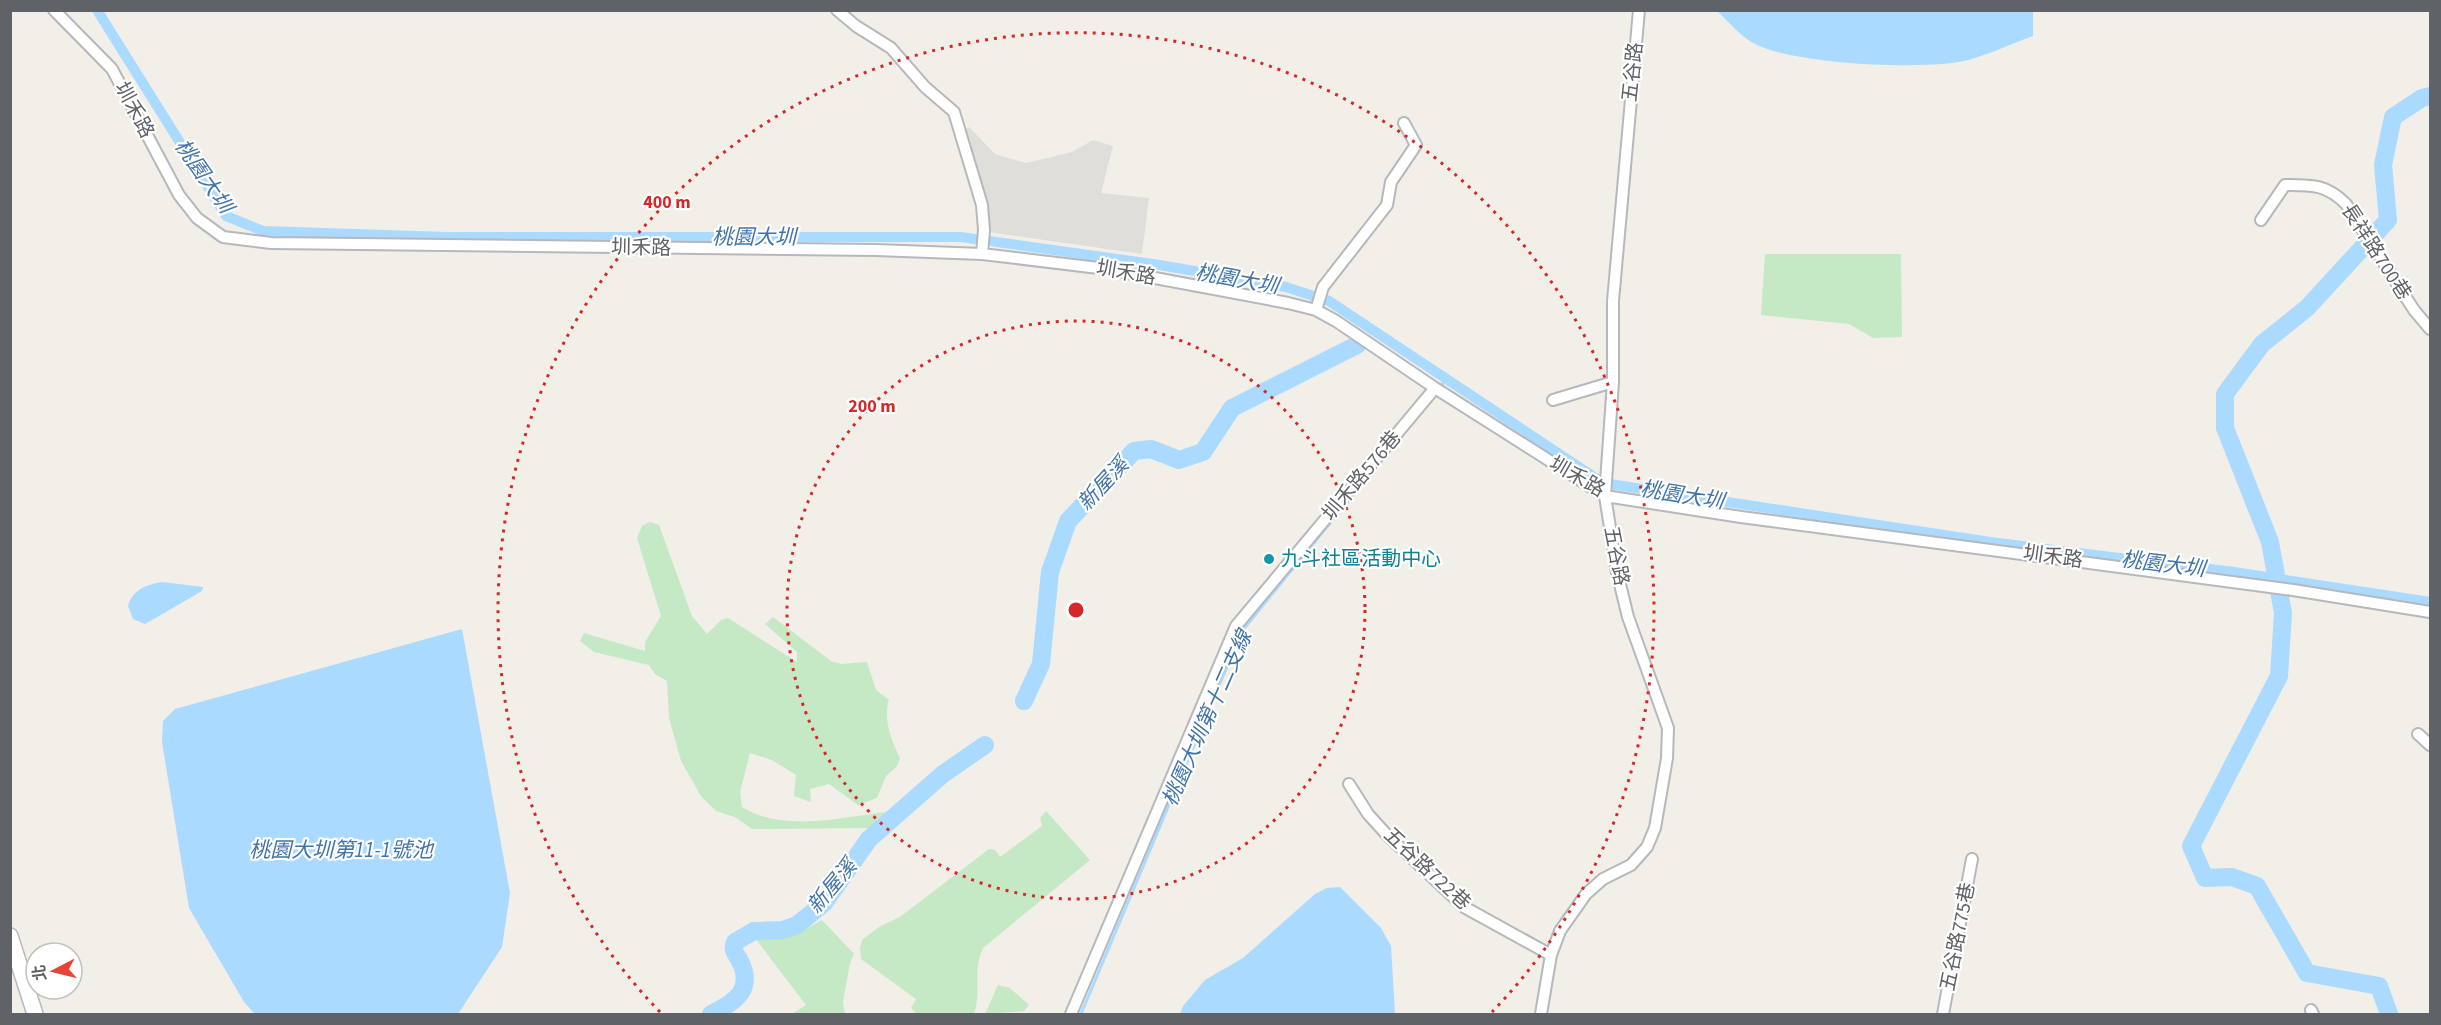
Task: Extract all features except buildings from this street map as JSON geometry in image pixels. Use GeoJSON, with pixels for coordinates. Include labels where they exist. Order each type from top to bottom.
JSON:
{"type":"FeatureCollection","features":[{"type":"Feature","properties":{"kind":"main road"},"geometry":{"type":"LineString","coordinates":[[10,936],[35,1014]]}},
{"type":"Feature","properties":{"kind":"street","name":"圳禾路"},"geometry":{"type":"LineString","coordinates":[[54,10],[112,69],[179,195],[197,218],[223,237],[271,243],[983,251],[1107,269],[1316,308],[1435,388],[1605,490],[1741,517],[1964,544],[2279,588],[2430,612]]}},
{"type":"Feature","properties":{"kind":"street"},"geometry":{"type":"LineString","coordinates":[[837,10],[856,26],[891,48],[925,87],[954,112],[982,205],[983,251]]}},
{"type":"Feature","properties":{"kind":"street","name":"五谷路"},"geometry":{"type":"LineString","coordinates":[[1541,1014],[1551,955],[1560,931],[1586,894],[1603,879],[1631,865],[1647,847],[1655,828],[1666,758],[1668,728],[1628,617],[1617,572],[1605,490],[1613,382],[1613,301],[1639,10]]}},
{"type":"Feature","properties":{"kind":"street"},"geometry":{"type":"LineString","coordinates":[[1316,308],[1320,292],[1387,205],[1391,182],[1416,145],[1404,123]]}},
{"type":"Feature","properties":{"kind":"street","name":"長祥路700巷"},"geometry":{"type":"LineString","coordinates":[[2261,220],[2285,185],[2315,185],[2335,193],[2346,204],[2356,223],[2414,310],[2430,328]]}},
{"type":"Feature","properties":{"kind":"street"},"geometry":{"type":"LineString","coordinates":[[1553,400],[1613,382]]}},
{"type":"Feature","properties":{"kind":"street","name":"圳禾路576巷"},"geometry":{"type":"LineString","coordinates":[[1071,1014],[1129,883],[1236,626],[1435,388]]}},
{"type":"Feature","properties":{"kind":"street"},"geometry":{"type":"LineString","coordinates":[[2418,734],[2430,744]]}},
{"type":"Feature","properties":{"kind":"street","name":"五谷路722巷"},"geometry":{"type":"LineString","coordinates":[[1349,784],[1368,814],[1464,907],[1551,955]]}},
{"type":"Feature","properties":{"kind":"street","name":"五谷路775巷"},"geometry":{"type":"LineString","coordinates":[[1943,1014],[1972,859]]}},
{"type":"Feature","properties":{"kind":"shaded area"},"geometry":{"type":"Polygon","coordinates":[[[969,127],[995,154],[1026,163],[1072,152],[1093,140],[1113,146],[1101,193],[1149,198],[1142,254],[988,232],[983,189],[966,129],[969,127]]]}},
{"type":"Feature","properties":{"kind":"green space"},"geometry":{"type":"Polygon","coordinates":[[[1765,254],[1901,254],[1902,337],[1873,338],[1849,324],[1761,315],[1765,254]]]}},
{"type":"Feature","properties":{"kind":"green space"},"geometry":{"type":"Polygon","coordinates":[[[650,522],[659,525],[692,616],[707,634],[721,620],[728,618],[797,662],[797,652],[765,624],[773,617],[831,661],[841,664],[867,662],[876,690],[889,700],[887,715],[889,729],[900,758],[897,766],[886,776],[877,798],[858,805],[829,784],[810,789],[811,802],[794,796],[796,775],[772,760],[750,753],[740,792],[742,807],[758,815],[794,821],[813,821],[887,812],[873,828],[752,829],[735,817],[716,811],[701,796],[681,761],[669,718],[667,681],[655,674],[649,665],[594,652],[580,641],[584,633],[645,651],[645,642],[661,616],[637,538],[642,526],[650,522]]]}},
{"type":"Feature","properties":{"kind":"green space"},"geometry":{"type":"Polygon","coordinates":[[[1046,811],[1090,860],[983,948],[978,965],[974,1014],[917,1014],[911,1008],[916,999],[861,959],[862,940],[879,927],[900,917],[989,849],[995,850],[1000,857],[1042,826],[1040,818],[1046,811]]]}},
{"type":"Feature","properties":{"kind":"green space"},"geometry":{"type":"Polygon","coordinates":[[[822,920],[854,954],[850,963],[843,1002],[845,1014],[792,1014],[806,1005],[755,938],[789,934],[822,920]]]}},
{"type":"Feature","properties":{"kind":"green space"},"geometry":{"type":"Polygon","coordinates":[[[998,985],[1010,988],[1029,1005],[1024,1011],[985,1014],[998,985]]]}},
{"type":"Feature","properties":{"kind":"water"},"geometry":{"type":"Polygon","coordinates":[[[1717,11],[2033,11],[2033,36],[1968,60],[1922,65],[1860,64],[1773,51],[1750,41],[1717,11]]]}},
{"type":"Feature","properties":{"kind":"water"},"geometry":{"type":"Polygon","coordinates":[[[162,582],[203,587],[202,591],[145,624],[133,619],[128,606],[133,596],[146,586],[162,582]]]}},
{"type":"Feature","properties":{"kind":"water","name":"桃園大圳第11-1號池"},"geometry":{"type":"Polygon","coordinates":[[[462,629],[510,893],[502,947],[458,1014],[255,1014],[244,1002],[189,908],[162,742],[163,721],[175,709],[462,629]]]}},
{"type":"Feature","properties":{"kind":"water"},"geometry":{"type":"Polygon","coordinates":[[[1340,887],[1381,928],[1391,946],[1395,1014],[1180,1014],[1183,1006],[1205,980],[1243,958],[1315,894],[1327,888],[1340,887]]]}},
{"type":"Feature","properties":{"kind":"waterway","name":"桃園大圳"},"geometry":{"type":"LineString","coordinates":[[97,10],[226,216],[263,231],[447,237],[961,237],[1160,265],[1286,287],[1329,301],[1603,483],[1990,542],[2234,572],[2430,602]]}},
{"type":"Feature","properties":{"kind":"waterway","name":"桃園大圳"},"geometry":{"type":"LineString","coordinates":[[2389,1014],[2379,986],[2307,973],[2257,886],[2232,877],[2205,878],[2191,846],[2279,676],[2283,613],[2270,542],[2225,428],[2225,394],[2262,344],[2307,308],[2388,220],[2383,165],[2393,117],[2422,98],[2430,96]]}},
{"type":"Feature","properties":{"kind":"waterway","name":"新屋溪"},"geometry":{"type":"LineString","coordinates":[[1024,701],[1041,664],[1050,572],[1068,521],[1134,451],[1151,449],[1179,460],[1203,452],[1232,408],[1357,345]]}},
{"type":"Feature","properties":{"kind":"waterway","name":"桃園大圳第十二支線"},"geometry":{"type":"LineString","coordinates":[[1440,387],[1446,379]]}},
{"type":"Feature","properties":{"kind":"waterway","name":"桃園大圳第十二支線"},"geometry":{"type":"LineString","coordinates":[[1081,1014],[1242,631],[1388,452]]}},
{"type":"Feature","properties":{"kind":"waterway","name":"新屋溪"},"geometry":{"type":"LineString","coordinates":[[711,1014],[728,1005],[744,986],[743,969],[734,951],[735,942],[754,931],[783,930],[797,925],[824,903],[869,839],[943,774],[985,745]]}},
{"type":"Feature","properties":{"kind":"place","name":"九斗社區活動中心"},"geometry":{"type":"Point","coordinates":[1269,559]}}]}
